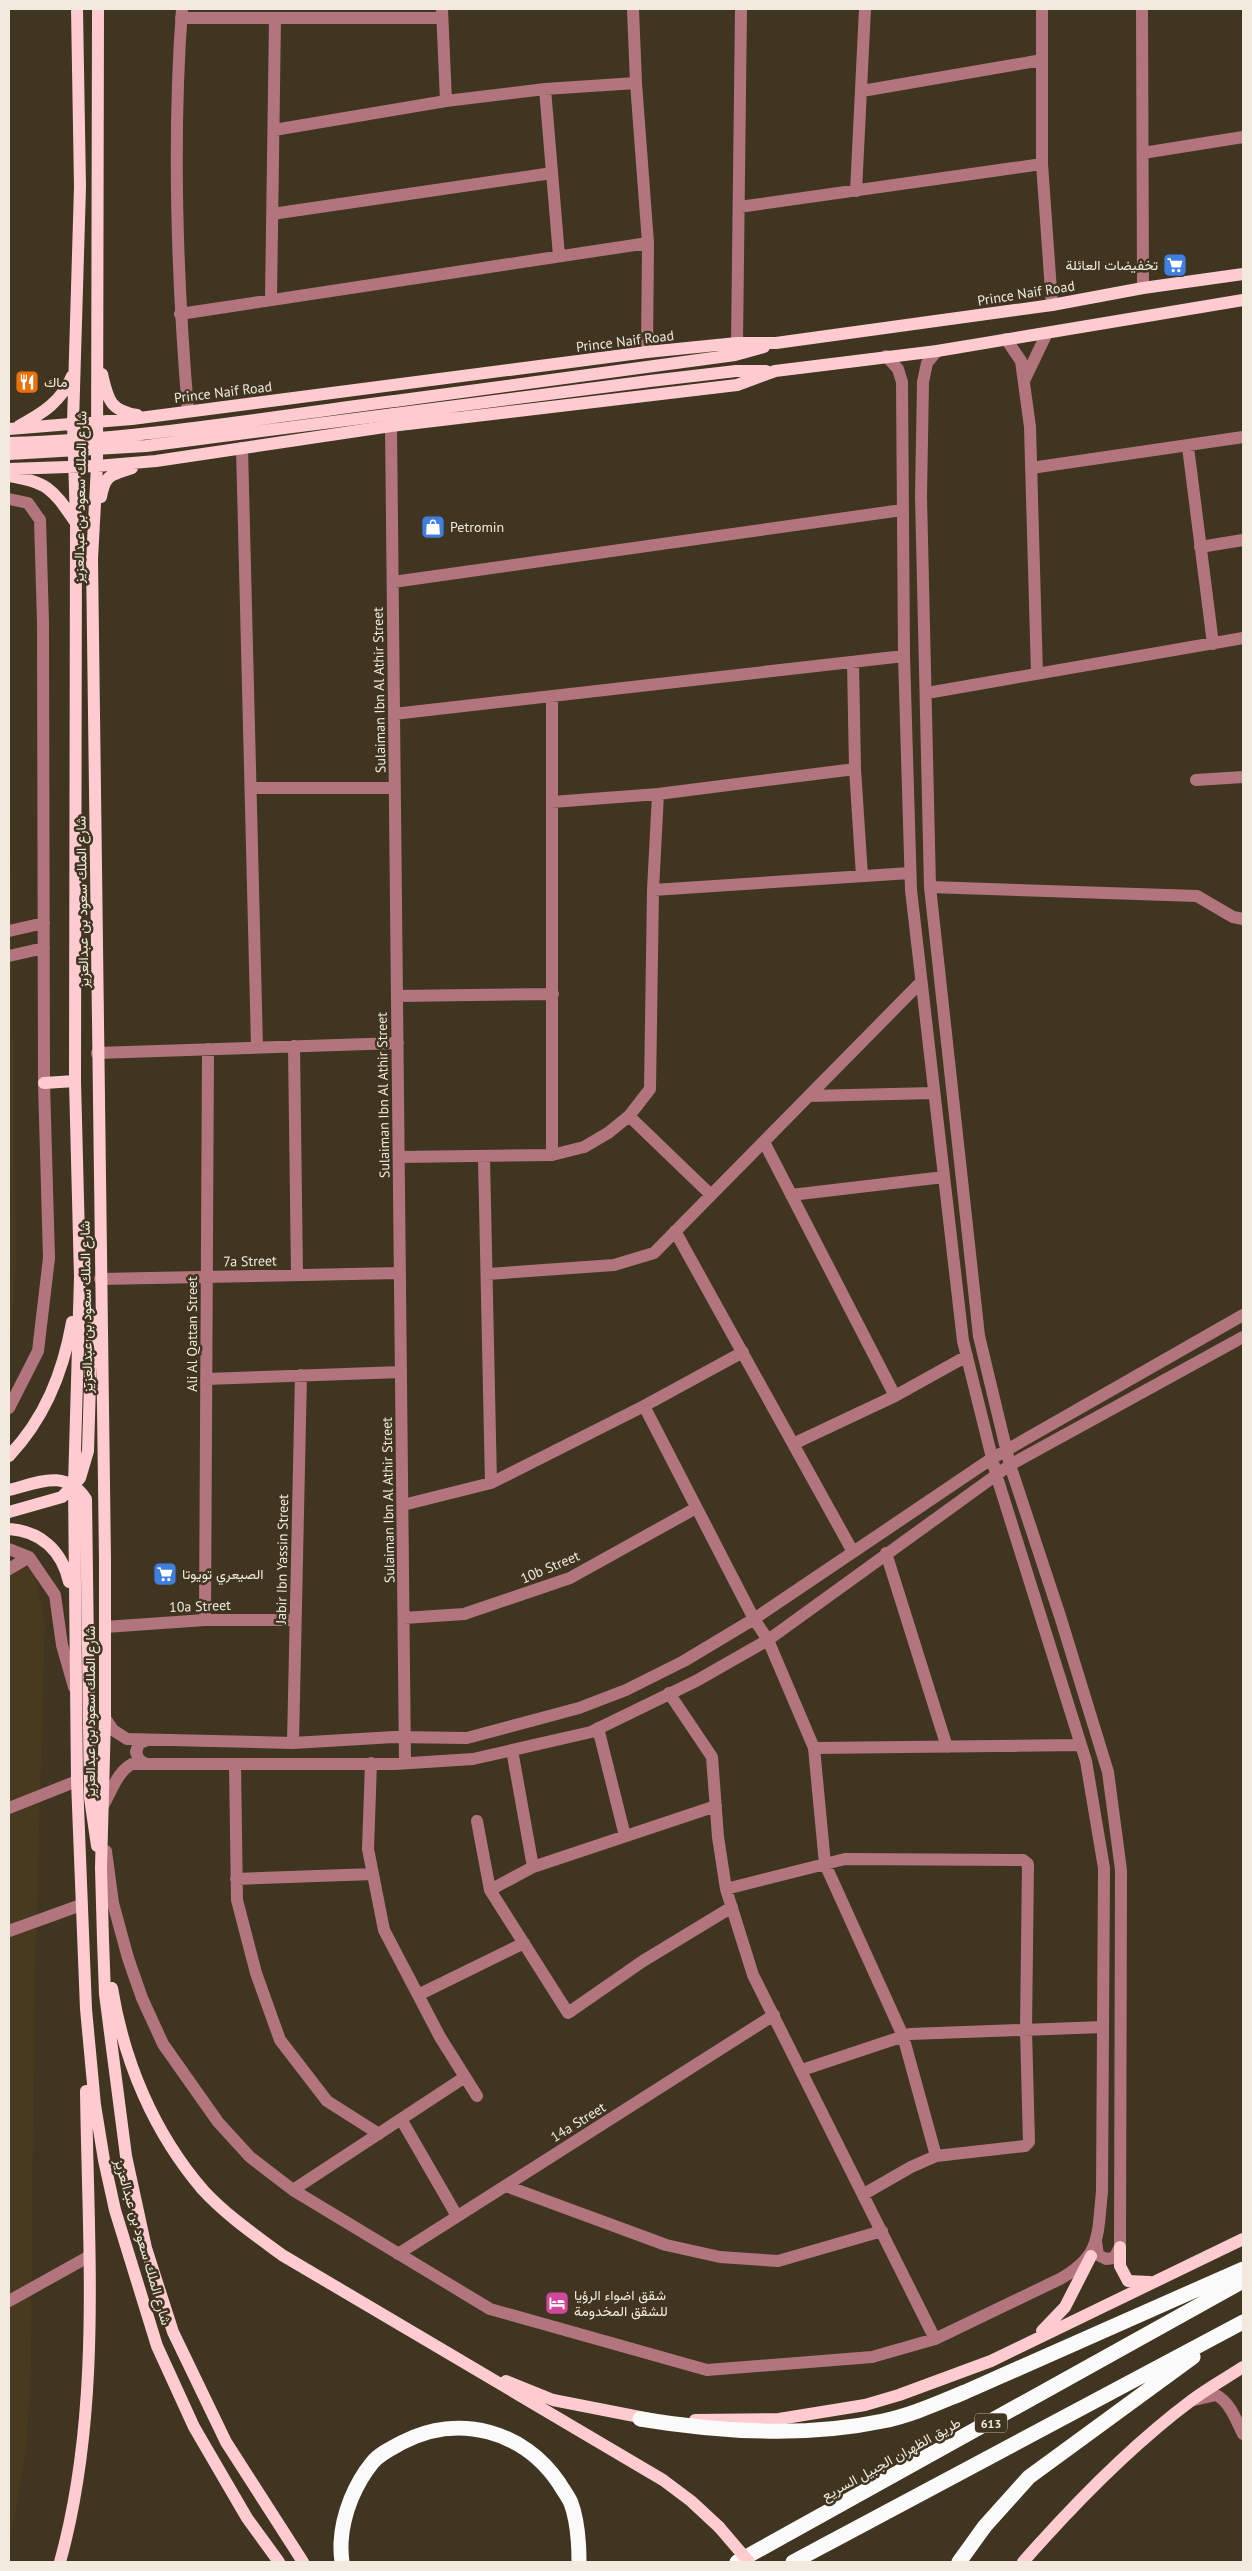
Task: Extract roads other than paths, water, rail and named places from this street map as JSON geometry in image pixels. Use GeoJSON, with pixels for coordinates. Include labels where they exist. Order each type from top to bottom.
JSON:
{"type":"FeatureCollection","features":[{"type":"Feature","properties":{"kind":"highway"},"geometry":{"type":"LineString","coordinates":[[640,2419],[694,2428],[746,2431],[795,2431],[883,2421],[919,2411],[966,2392],[1243,2269]]}},
{"type":"Feature","properties":{"kind":"highway","name":"طريق الظهران الجبيل السريع"},"geometry":{"type":"LineString","coordinates":[[737,2562],[1243,2281]]}},
{"type":"Feature","properties":{"kind":"highway"},"geometry":{"type":"LineString","coordinates":[[959,2562],[985,2526],[1029,2477],[1239,2325]]}},
{"type":"Feature","properties":{"kind":"highway","name":"613"},"geometry":{"type":"LineString","coordinates":[[793,2562],[1239,2325]]}},
{"type":"Feature","properties":{"kind":"highway"},"geometry":{"type":"LineString","coordinates":[[342,2562],[342,2532],[347,2508],[357,2486],[372,2462],[389,2449],[413,2437],[456,2427],[499,2434],[518,2443],[542,2461],[571,2502],[579,2533],[579,2562]]}},
{"type":"Feature","properties":{"kind":"main road","name":"شارع الملك سعود بن عبدالعزيز"},"geometry":{"type":"LineString","coordinates":[[77,9],[80,187],[73,423],[76,523],[75,1081],[80,1277],[74,1486],[74,1605],[77,1781],[86,2009],[95,2105],[104,2160],[125,2245],[157,2346],[194,2427],[247,2518],[279,2562]]}},
{"type":"Feature","properties":{"kind":"main road","name":"شارع الملك سعود بن عبدالعزيز"},"geometry":{"type":"LineString","coordinates":[[98,9],[98,466],[92,559],[105,1627],[104,1826],[101,1868],[105,1994],[118,2104],[146,2248],[174,2332],[226,2442],[304,2562]]}},
{"type":"Feature","properties":{"kind":"main road","name":"Prince Naif Road"},"geometry":{"type":"LineString","coordinates":[[11,429],[149,417],[393,387],[647,352],[737,343],[776,343],[1052,305],[1143,288],[1243,274]]}},
{"type":"Feature","properties":{"kind":"main road"},"geometry":{"type":"LineString","coordinates":[[9,469],[98,466],[156,461],[242,448],[392,420],[650,381],[736,372],[775,372],[886,356],[937,351],[1243,300]]}},
{"type":"Feature","properties":{"kind":"main road"},"geometry":{"type":"LineString","coordinates":[[9,442],[53,442],[145,433],[735,355],[776,343]]}},
{"type":"Feature","properties":{"kind":"main road"},"geometry":{"type":"LineString","coordinates":[[97,356],[107,395],[113,406],[122,412],[149,417]]}},
{"type":"Feature","properties":{"kind":"main road"},"geometry":{"type":"LineString","coordinates":[[11,429],[48,410],[66,391],[75,369]]}},
{"type":"Feature","properties":{"kind":"main road"},"geometry":{"type":"LineString","coordinates":[[9,454],[146,446],[392,420]]}},
{"type":"Feature","properties":{"kind":"main road"},"geometry":{"type":"LineString","coordinates":[[92,559],[104,482],[110,475],[156,461]]}},
{"type":"Feature","properties":{"kind":"main road"},"geometry":{"type":"LineString","coordinates":[[9,476],[33,480],[46,486],[76,523]]}},
{"type":"Feature","properties":{"kind":"main road"},"geometry":{"type":"LineString","coordinates":[[44,1083],[75,1081]]}},
{"type":"Feature","properties":{"kind":"main road"},"geometry":{"type":"LineString","coordinates":[[9,1456],[32,1428],[54,1391],[69,1340],[80,1277]]}},
{"type":"Feature","properties":{"kind":"main road"},"geometry":{"type":"LineString","coordinates":[[9,1512],[56,1500],[74,1486],[84,1468],[88,1451],[91,1350],[100,1279]]}},
{"type":"Feature","properties":{"kind":"main road"},"geometry":{"type":"LineString","coordinates":[[9,1490],[53,1480],[62,1480],[74,1486],[86,1499],[90,1798],[101,1868]]}},
{"type":"Feature","properties":{"kind":"main road"},"geometry":{"type":"LineString","coordinates":[[9,1529],[36,1535],[59,1555],[66,1568],[74,1605]]}},
{"type":"Feature","properties":{"kind":"main road"},"geometry":{"type":"LineString","coordinates":[[103,1915],[114,2000],[125,2042],[152,2116],[176,2156],[204,2191],[245,2228],[282,2255],[663,2480],[691,2501],[719,2527],[749,2562]]}},
{"type":"Feature","properties":{"kind":"main road"},"geometry":{"type":"LineString","coordinates":[[60,2562],[80,2470],[85,2422],[88,2256],[86,2009]]}},
{"type":"Feature","properties":{"kind":"main road"},"geometry":{"type":"LineString","coordinates":[[396,2322],[507,2381],[553,2400],[640,2419],[739,2421],[779,2419],[865,2406],[946,2378],[1028,2343],[1243,2239]]}},
{"type":"Feature","properties":{"kind":"main road"},"geometry":{"type":"LineString","coordinates":[[1120,2247],[1120,2266],[1128,2281],[1155,2282]]}},
{"type":"Feature","properties":{"kind":"main road"},"geometry":{"type":"LineString","coordinates":[[1028,2343],[1051,2324],[1065,2307],[1091,2256]]}},
{"type":"Feature","properties":{"kind":"main road"},"geometry":{"type":"LineString","coordinates":[[1023,2562],[1072,2506],[1192,2400],[1243,2367]]}},
{"type":"Feature","properties":{"kind":"street"},"geometry":{"type":"LineString","coordinates":[[633,9],[636,83],[648,243],[647,352]]}},
{"type":"Feature","properties":{"kind":"street"},"geometry":{"type":"LineString","coordinates":[[737,343],[741,9]]}},
{"type":"Feature","properties":{"kind":"street"},"geometry":{"type":"LineString","coordinates":[[856,191],[862,91],[864,9]]}},
{"type":"Feature","properties":{"kind":"street"},"geometry":{"type":"LineString","coordinates":[[1042,9],[1042,164],[1052,305]]}},
{"type":"Feature","properties":{"kind":"street"},"geometry":{"type":"LineString","coordinates":[[1142,9],[1143,288]]}},
{"type":"Feature","properties":{"kind":"street"},"geometry":{"type":"LineString","coordinates":[[188,411],[180,314],[176,172],[182,13],[276,18],[442,13],[446,102]]}},
{"type":"Feature","properties":{"kind":"street"},"geometry":{"type":"LineString","coordinates":[[271,300],[276,18]]}},
{"type":"Feature","properties":{"kind":"street"},"geometry":{"type":"LineString","coordinates":[[862,91],[1042,60]]}},
{"type":"Feature","properties":{"kind":"street"},"geometry":{"type":"LineString","coordinates":[[274,130],[446,102],[545,89],[636,83]]}},
{"type":"Feature","properties":{"kind":"street"},"geometry":{"type":"LineString","coordinates":[[545,89],[559,256]]}},
{"type":"Feature","properties":{"kind":"street"},"geometry":{"type":"LineString","coordinates":[[1142,153],[1243,137]]}},
{"type":"Feature","properties":{"kind":"street"},"geometry":{"type":"LineString","coordinates":[[739,207],[1042,164]]}},
{"type":"Feature","properties":{"kind":"street"},"geometry":{"type":"LineString","coordinates":[[272,214],[552,173]]}},
{"type":"Feature","properties":{"kind":"street"},"geometry":{"type":"LineString","coordinates":[[180,314],[648,243]]}},
{"type":"Feature","properties":{"kind":"street"},"geometry":{"type":"LineString","coordinates":[[1024,380],[1048,333]]}},
{"type":"Feature","properties":{"kind":"street"},"geometry":{"type":"LineString","coordinates":[[1006,339],[1021,361],[1030,426],[1038,674]]}},
{"type":"Feature","properties":{"kind":"street"},"geometry":{"type":"LineString","coordinates":[[937,351],[927,363],[923,382],[921,496],[930,886],[979,1336],[1010,1464],[1063,1624],[1108,1772],[1121,1870],[1120,2247],[1114,2258],[1102,2259],[1098,2255],[1096,2240]]}},
{"type":"Feature","properties":{"kind":"street"},"geometry":{"type":"LineString","coordinates":[[104,1826],[113,1903],[128,1958],[142,1998],[163,2044],[218,2122],[250,2157],[293,2190],[490,2309],[707,2370],[872,2357],[936,2338],[1060,2279],[1077,2270],[1091,2256],[1096,2240],[1102,2192],[1104,1868],[1086,1761],[996,1474],[967,1356],[934,1093],[910,873],[904,656],[902,382],[898,369],[886,356]]}},
{"type":"Feature","properties":{"kind":"street","name":"Sulaiman Ibn Al Athir Street"},"geometry":{"type":"LineString","coordinates":[[392,420],[405,1764]]}},
{"type":"Feature","properties":{"kind":"street"},"geometry":{"type":"LineString","coordinates":[[1031,468],[1243,437]]}},
{"type":"Feature","properties":{"kind":"street"},"geometry":{"type":"LineString","coordinates":[[1188,446],[1213,644]]}},
{"type":"Feature","properties":{"kind":"street"},"geometry":{"type":"LineString","coordinates":[[242,448],[257,1047]]}},
{"type":"Feature","properties":{"kind":"street"},"geometry":{"type":"LineString","coordinates":[[904,474],[915,479],[921,496]]}},
{"type":"Feature","properties":{"kind":"street"},"geometry":{"type":"LineString","coordinates":[[9,500],[28,503],[40,520],[44,1083],[48,1267],[38,1351],[9,1408]]}},
{"type":"Feature","properties":{"kind":"street"},"geometry":{"type":"LineString","coordinates":[[393,582],[902,510]]}},
{"type":"Feature","properties":{"kind":"street"},"geometry":{"type":"LineString","coordinates":[[1200,547],[1243,540]]}},
{"type":"Feature","properties":{"kind":"street"},"geometry":{"type":"LineString","coordinates":[[927,694],[1243,638]]}},
{"type":"Feature","properties":{"kind":"street"},"geometry":{"type":"LineString","coordinates":[[394,714],[904,656]]}},
{"type":"Feature","properties":{"kind":"street"},"geometry":{"type":"LineString","coordinates":[[853,662],[855,769],[862,876]]}},
{"type":"Feature","properties":{"kind":"street"},"geometry":{"type":"LineString","coordinates":[[552,696],[552,1155]]}},
{"type":"Feature","properties":{"kind":"street"},"geometry":{"type":"LineString","coordinates":[[552,802],[658,794],[855,769]]}},
{"type":"Feature","properties":{"kind":"street"},"geometry":{"type":"LineString","coordinates":[[1196,780],[1243,778]]}},
{"type":"Feature","properties":{"kind":"street"},"geometry":{"type":"LineString","coordinates":[[251,788],[395,788]]}},
{"type":"Feature","properties":{"kind":"street"},"geometry":{"type":"LineString","coordinates":[[399,1157],[484,1158],[552,1155],[584,1147],[608,1133],[628,1116],[650,1089],[653,890],[658,794]]}},
{"type":"Feature","properties":{"kind":"street"},"geometry":{"type":"LineString","coordinates":[[653,890],[910,873]]}},
{"type":"Feature","properties":{"kind":"street"},"geometry":{"type":"LineString","coordinates":[[930,886],[1197,896],[1233,917],[1243,919]]}},
{"type":"Feature","properties":{"kind":"street"},"geometry":{"type":"LineString","coordinates":[[9,931],[44,923]]}},
{"type":"Feature","properties":{"kind":"street"},"geometry":{"type":"LineString","coordinates":[[9,956],[44,948]]}},
{"type":"Feature","properties":{"kind":"street"},"geometry":{"type":"LineString","coordinates":[[488,1274],[614,1265],[654,1253],[921,982]]}},
{"type":"Feature","properties":{"kind":"street"},"geometry":{"type":"LineString","coordinates":[[397,996],[553,994]]}},
{"type":"Feature","properties":{"kind":"street"},"geometry":{"type":"LineString","coordinates":[[97,1053],[398,1043]]}},
{"type":"Feature","properties":{"kind":"street"},"geometry":{"type":"LineString","coordinates":[[294,1046],[297,1275]]}},
{"type":"Feature","properties":{"kind":"street","name":"Ali Al Qattan Street"},"geometry":{"type":"LineString","coordinates":[[205,1620],[208,1049]]}},
{"type":"Feature","properties":{"kind":"street"},"geometry":{"type":"LineString","coordinates":[[809,1096],[934,1093]]}},
{"type":"Feature","properties":{"kind":"street"},"geometry":{"type":"LineString","coordinates":[[628,1116],[711,1195]]}},
{"type":"Feature","properties":{"kind":"street"},"geometry":{"type":"LineString","coordinates":[[764,1142],[895,1396]]}},
{"type":"Feature","properties":{"kind":"street"},"geometry":{"type":"LineString","coordinates":[[484,1158],[492,1482]]}},
{"type":"Feature","properties":{"kind":"street"},"geometry":{"type":"LineString","coordinates":[[791,1195],[944,1177]]}},
{"type":"Feature","properties":{"kind":"street"},"geometry":{"type":"LineString","coordinates":[[676,1231],[853,1552]]}},
{"type":"Feature","properties":{"kind":"street","name":"7a Street"},"geometry":{"type":"LineString","coordinates":[[100,1279],[400,1273]]}},
{"type":"Feature","properties":{"kind":"street"},"geometry":{"type":"LineString","coordinates":[[105,1718],[119,1736],[145,1741],[293,1743],[405,1737],[467,1738],[579,1708],[626,1690],[684,1661],[754,1619],[992,1459],[1243,1315]]}},
{"type":"Feature","properties":{"kind":"street"},"geometry":{"type":"LineString","coordinates":[[104,1804],[126,1768],[144,1763],[405,1764],[473,1759],[598,1728],[696,1681],[768,1640],[1010,1464],[1243,1337]]}},
{"type":"Feature","properties":{"kind":"street"},"geometry":{"type":"LineString","coordinates":[[403,1505],[492,1482],[644,1406],[743,1352]]}},
{"type":"Feature","properties":{"kind":"street"},"geometry":{"type":"LineString","coordinates":[[793,1444],[895,1396],[967,1356]]}},
{"type":"Feature","properties":{"kind":"street"},"geometry":{"type":"LineString","coordinates":[[206,1379],[401,1372]]}},
{"type":"Feature","properties":{"kind":"street","name":"Jabir Ibn Yassin Street"},"geometry":{"type":"LineString","coordinates":[[293,1743],[301,1376]]}},
{"type":"Feature","properties":{"kind":"street"},"geometry":{"type":"LineString","coordinates":[[644,1406],[754,1619],[768,1640],[814,1748],[825,1864],[903,2036],[936,2156]]}},
{"type":"Feature","properties":{"kind":"street","name":"10b Street"},"geometry":{"type":"LineString","coordinates":[[404,1618],[464,1614],[525,1595],[570,1578],[696,1508]]}},
{"type":"Feature","properties":{"kind":"street"},"geometry":{"type":"LineString","coordinates":[[9,1549],[29,1557],[55,1595],[62,1645],[76,1694]]}},
{"type":"Feature","properties":{"kind":"street"},"geometry":{"type":"LineString","coordinates":[[886,1553],[947,1747]]}},
{"type":"Feature","properties":{"kind":"street"},"geometry":{"type":"LineString","coordinates":[[9,1569],[29,1557]]}},
{"type":"Feature","properties":{"kind":"street","name":"10a Street"},"geometry":{"type":"LineString","coordinates":[[105,1627],[205,1620],[295,1620]]}},
{"type":"Feature","properties":{"kind":"street"},"geometry":{"type":"LineString","coordinates":[[669,1693],[712,1757],[726,1889],[753,1975],[936,2338]]}},
{"type":"Feature","properties":{"kind":"street"},"geometry":{"type":"LineString","coordinates":[[598,1728],[625,1836]]}},
{"type":"Feature","properties":{"kind":"street"},"geometry":{"type":"LineString","coordinates":[[144,1763],[139,1760],[136,1752],[139,1743],[145,1741]]}},
{"type":"Feature","properties":{"kind":"street"},"geometry":{"type":"LineString","coordinates":[[814,1748],[1081,1745]]}},
{"type":"Feature","properties":{"kind":"street"},"geometry":{"type":"LineString","coordinates":[[512,1750],[533,1867]]}},
{"type":"Feature","properties":{"kind":"street"},"geometry":{"type":"LineString","coordinates":[[370,1763],[368,1849],[384,1930],[440,2037],[477,2096]]}},
{"type":"Feature","properties":{"kind":"street"},"geometry":{"type":"LineString","coordinates":[[235,1764],[237,1900],[256,1973],[280,2040],[327,2101],[378,2134]]}},
{"type":"Feature","properties":{"kind":"street"},"geometry":{"type":"LineString","coordinates":[[9,1808],[77,1781]]}},
{"type":"Feature","properties":{"kind":"street"},"geometry":{"type":"LineString","coordinates":[[490,1890],[533,1867],[716,1806]]}},
{"type":"Feature","properties":{"kind":"street"},"geometry":{"type":"LineString","coordinates":[[477,1821],[490,1890],[568,2013],[643,1961],[732,1907]]}},
{"type":"Feature","properties":{"kind":"street"},"geometry":{"type":"LineString","coordinates":[[726,1889],[845,1859],[1023,1860],[1030,1870],[1026,2030],[1029,2142],[1025,2146],[936,2156],[911,2166],[864,2194]]}},
{"type":"Feature","properties":{"kind":"street"},"geometry":{"type":"LineString","coordinates":[[236,1879],[373,1874]]}},
{"type":"Feature","properties":{"kind":"street"},"geometry":{"type":"LineString","coordinates":[[9,1931],[82,1904]]}},
{"type":"Feature","properties":{"kind":"street"},"geometry":{"type":"LineString","coordinates":[[418,1995],[524,1943]]}},
{"type":"Feature","properties":{"kind":"street","name":"14a Street"},"geometry":{"type":"LineString","coordinates":[[398,2254],[774,2015]]}},
{"type":"Feature","properties":{"kind":"street"},"geometry":{"type":"LineString","coordinates":[[802,2070],[910,2034],[1103,2027]]}},
{"type":"Feature","properties":{"kind":"street"},"geometry":{"type":"LineString","coordinates":[[293,2190],[465,2077]]}},
{"type":"Feature","properties":{"kind":"street"},"geometry":{"type":"LineString","coordinates":[[401,2119],[457,2216]]}},
{"type":"Feature","properties":{"kind":"street"},"geometry":{"type":"LineString","coordinates":[[506,2186],[666,2245],[720,2257],[778,2261],[882,2231]]}},
{"type":"Feature","properties":{"kind":"street"},"geometry":{"type":"LineString","coordinates":[[9,2301],[88,2256]]}},
{"type":"Feature","properties":{"kind":"street"},"geometry":{"type":"LineString","coordinates":[[1192,2400],[1216,2395],[1222,2398],[1227,2403],[1243,2434]]}},
{"type":"Feature","properties":{"kind":"place","name":"تخفيضات العائلة"},"geometry":{"type":"Point","coordinates":[1175,265]}},
{"type":"Feature","properties":{"kind":"place","name":"ماك"},"geometry":{"type":"Point","coordinates":[27,382]}},
{"type":"Feature","properties":{"kind":"place","name":"Petromin"},"geometry":{"type":"Point","coordinates":[433,527]}},
{"type":"Feature","properties":{"kind":"place","name":"الصيعري تويوتا"},"geometry":{"type":"Point","coordinates":[165,1574]}},
{"type":"Feature","properties":{"kind":"place","name":"شقق اضواء الرؤيا للشقق المخدومة"},"geometry":{"type":"Point","coordinates":[557,2303]}}]}
